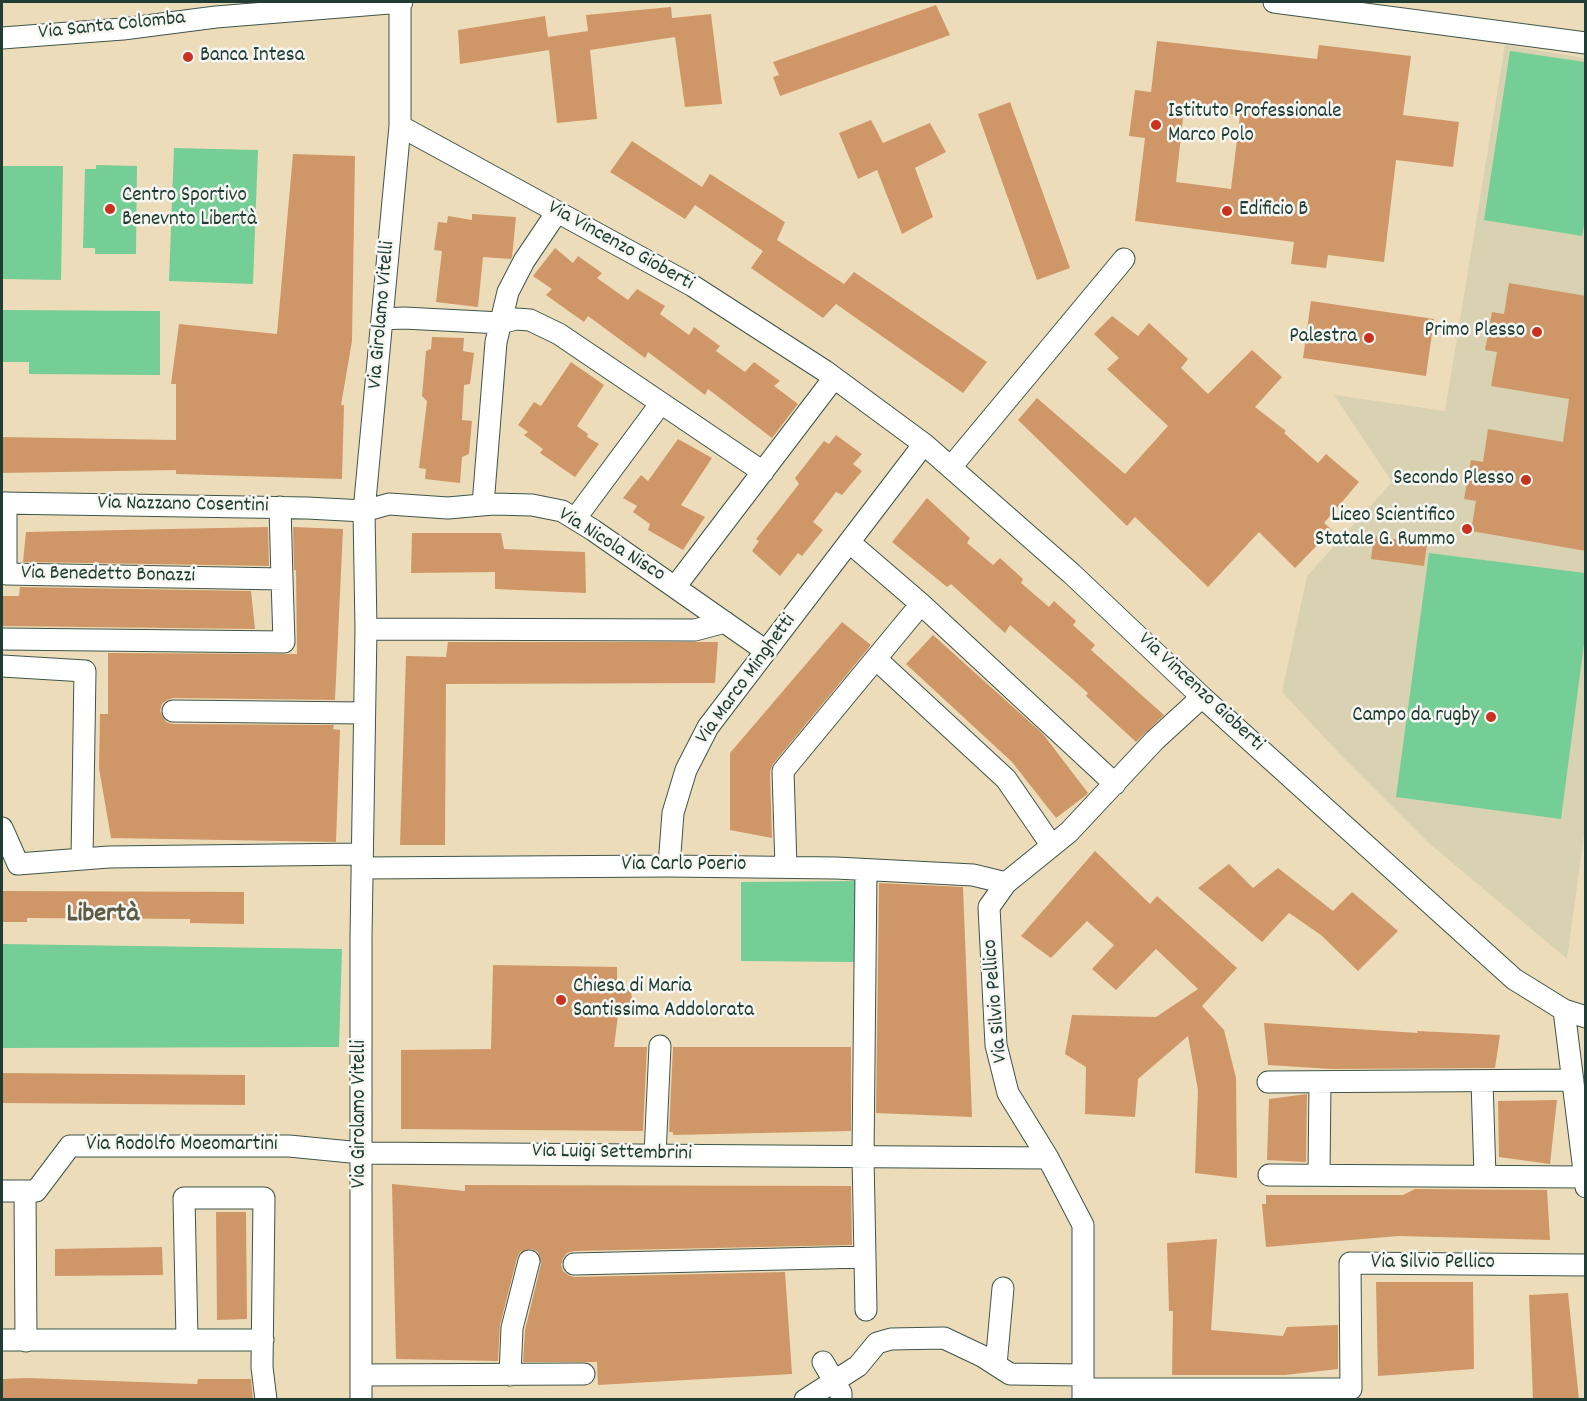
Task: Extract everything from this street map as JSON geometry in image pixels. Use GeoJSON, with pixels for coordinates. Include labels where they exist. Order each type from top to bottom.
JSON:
{"type":"FeatureCollection","features":[{"type":"Feature","properties":{"kind":"street","name":"Via Santa Colomba"},"geometry":{"type":"LineString","coordinates":[[2,38],[123,29],[216,9],[401,2]]}},
{"type":"Feature","properties":{"kind":"street","name":"Via Girolamo Vitelli"},"geometry":{"type":"LineString","coordinates":[[361,1400],[362,861],[366,629],[364,511],[400,126],[401,2]]}},
{"type":"Feature","properties":{"kind":"street"},"geometry":{"type":"LineString","coordinates":[[1274,2],[1586,43]]}},
{"type":"Feature","properties":{"kind":"street","name":"Via Vincenzo Gioberti"},"geometry":{"type":"LineString","coordinates":[[400,126],[693,286],[834,378],[924,444],[1072,574],[1202,697],[1514,979],[1564,1010],[1586,1017]]}},
{"type":"Feature","properties":{"kind":"street"},"geometry":{"type":"LineString","coordinates":[[483,505],[496,342],[508,292],[524,261],[557,212]]}},
{"type":"Feature","properties":{"kind":"street"},"geometry":{"type":"LineString","coordinates":[[951,467],[1124,259]]}},
{"type":"Feature","properties":{"kind":"street"},"geometry":{"type":"LineString","coordinates":[[382,319],[501,323],[516,319],[530,320],[559,334],[763,472]]}},
{"type":"Feature","properties":{"kind":"street"},"geometry":{"type":"LineString","coordinates":[[675,587],[834,378]]}},
{"type":"Feature","properties":{"kind":"street"},"geometry":{"type":"LineString","coordinates":[[575,519],[661,403]]}},
{"type":"Feature","properties":{"kind":"street","name":"Via Marco Minghetti"},"geometry":{"type":"LineString","coordinates":[[669,866],[673,813],[686,770],[708,727],[924,444]]}},
{"type":"Feature","properties":{"kind":"street","name":"Via Nazzano Cosentini"},"geometry":{"type":"LineString","coordinates":[[4,503],[280,507],[364,511]]}},
{"type":"Feature","properties":{"kind":"street","name":"Via Benedetto Bonazzi"},"geometry":{"type":"LineString","coordinates":[[4,503],[6,574],[282,579]]}},
{"type":"Feature","properties":{"kind":"street","name":"Via Nicola Nisco"},"geometry":{"type":"LineString","coordinates":[[364,511],[389,504],[448,508],[532,505],[562,511],[766,651]]}},
{"type":"Feature","properties":{"kind":"street"},"geometry":{"type":"LineString","coordinates":[[2,639],[284,642],[280,507]]}},
{"type":"Feature","properties":{"kind":"street"},"geometry":{"type":"LineString","coordinates":[[849,542],[921,604],[1114,784]]}},
{"type":"Feature","properties":{"kind":"street"},"geometry":{"type":"LineString","coordinates":[[786,867],[783,771],[921,604]]}},
{"type":"Feature","properties":{"kind":"street"},"geometry":{"type":"LineString","coordinates":[[366,629],[695,630],[725,622]]}},
{"type":"Feature","properties":{"kind":"street"},"geometry":{"type":"LineString","coordinates":[[876,659],[1006,779],[1052,846]]}},
{"type":"Feature","properties":{"kind":"street"},"geometry":{"type":"LineString","coordinates":[[2,666],[85,671],[82,859]]}},
{"type":"Feature","properties":{"kind":"street","name":"Via Silvio Pellico"},"geometry":{"type":"LineString","coordinates":[[1083,1388],[1083,1225],[1048,1158],[1008,1093],[996,1045],[989,907],[1006,883],[1069,832],[1155,740],[1202,697]]}},
{"type":"Feature","properties":{"kind":"street"},"geometry":{"type":"LineString","coordinates":[[174,711],[364,713]]}},
{"type":"Feature","properties":{"kind":"street"},"geometry":{"type":"LineString","coordinates":[[2,828],[18,864],[109,857],[362,861]]}},
{"type":"Feature","properties":{"kind":"street","name":"Via Carlo Poerio"},"geometry":{"type":"LineString","coordinates":[[362,861],[786,867],[973,875],[1006,883]]}},
{"type":"Feature","properties":{"kind":"street"},"geometry":{"type":"LineString","coordinates":[[866,870],[863,1156],[866,1310]]}},
{"type":"Feature","properties":{"kind":"street"},"geometry":{"type":"LineString","coordinates":[[1269,1175],[1485,1176],[1585,1182],[1564,1010]]}},
{"type":"Feature","properties":{"kind":"street"},"geometry":{"type":"LineString","coordinates":[[656,1155],[660,1046]]}},
{"type":"Feature","properties":{"kind":"street"},"geometry":{"type":"LineString","coordinates":[[1268,1082],[1573,1080]]}},
{"type":"Feature","properties":{"kind":"street"},"geometry":{"type":"LineString","coordinates":[[1482,1081],[1485,1176]]}},
{"type":"Feature","properties":{"kind":"street"},"geometry":{"type":"LineString","coordinates":[[1319,1175],[1320,1082]]}},
{"type":"Feature","properties":{"kind":"street","name":"Via Rodolfo Moeomartini"},"geometry":{"type":"LineString","coordinates":[[25,1191],[36,1191],[70,1146],[289,1146],[361,1153]]}},
{"type":"Feature","properties":{"kind":"street","name":"Via Luigi Settembrini"},"geometry":{"type":"LineString","coordinates":[[361,1153],[1048,1158]]}},
{"type":"Feature","properties":{"kind":"street"},"geometry":{"type":"LineString","coordinates":[[2,1191],[25,1191],[26,1341]]}},
{"type":"Feature","properties":{"kind":"street"},"geometry":{"type":"LineString","coordinates":[[187,1340],[184,1198],[264,1198],[262,1367],[266,1400]]}},
{"type":"Feature","properties":{"kind":"street"},"geometry":{"type":"LineString","coordinates":[[574,1264],[865,1257]]}},
{"type":"Feature","properties":{"kind":"street"},"geometry":{"type":"LineString","coordinates":[[510,1375],[512,1328],[529,1261]]}},
{"type":"Feature","properties":{"kind":"street","name":"Via Silvio Pellico"},"geometry":{"type":"LineString","coordinates":[[805,1400],[837,1391],[877,1343],[891,1338],[944,1338],[982,1356],[1010,1374],[1083,1388],[1351,1389],[1350,1263],[1586,1265]]}},
{"type":"Feature","properties":{"kind":"street"},"geometry":{"type":"LineString","coordinates":[[996,1365],[1003,1288]]}},
{"type":"Feature","properties":{"kind":"street"},"geometry":{"type":"LineString","coordinates":[[2,1340],[263,1340]]}},
{"type":"Feature","properties":{"kind":"street"},"geometry":{"type":"LineString","coordinates":[[823,1362],[837,1391]]}},
{"type":"Feature","properties":{"kind":"street"},"geometry":{"type":"LineString","coordinates":[[361,1375],[584,1374]]}},
{"type":"Feature","properties":{"kind":"shaded area","name":"Liceo Scientifico Statale G. Rummo"},"geometry":{"type":"Polygon","coordinates":[[[1505,45],[1585,58],[1586,821],[1567,959],[1430,844],[1282,692],[1307,576],[1392,482],[1334,395],[1445,411],[1505,45]]]}},
{"type":"Feature","properties":{"kind":"green space"},"geometry":{"type":"Polygon","coordinates":[[[1510,51],[1585,62],[1586,214],[1582,236],[1484,220],[1510,51]]]}},
{"type":"Feature","properties":{"kind":"green space"},"geometry":{"type":"Polygon","coordinates":[[[174,148],[258,150],[253,284],[169,281],[174,148]]]}},
{"type":"Feature","properties":{"kind":"green space","name":"Centro Sportivo Benevnto Libertà"},"geometry":{"type":"Polygon","coordinates":[[[96,165],[137,166],[136,254],[95,254],[95,248],[83,248],[85,169],[96,169],[96,165]]]}},
{"type":"Feature","properties":{"kind":"green space"},"geometry":{"type":"Polygon","coordinates":[[[2,166],[63,166],[61,280],[2,279],[2,166]]]}},
{"type":"Feature","properties":{"kind":"green space"},"geometry":{"type":"Polygon","coordinates":[[[2,310],[160,311],[160,375],[29,374],[29,362],[2,362],[2,310]]]}},
{"type":"Feature","properties":{"kind":"green space","name":"Campo da rugby"},"geometry":{"type":"Polygon","coordinates":[[[1429,553],[1585,573],[1585,636],[1561,819],[1396,797],[1429,553]]]}},
{"type":"Feature","properties":{"kind":"green space"},"geometry":{"type":"Polygon","coordinates":[[[858,881],[854,962],[741,961],[741,882],[858,881]]]}},
{"type":"Feature","properties":{"kind":"green space"},"geometry":{"type":"Polygon","coordinates":[[[2,944],[342,949],[339,1047],[2,1048],[2,944]]]}},
{"type":"Feature","properties":{"kind":"building"},"geometry":{"type":"Polygon","coordinates":[[[936,5],[950,35],[780,96],[773,77],[779,75],[773,62],[936,5]]]}},
{"type":"Feature","properties":{"kind":"building"},"geometry":{"type":"Polygon","coordinates":[[[671,7],[672,18],[711,14],[722,104],[685,107],[675,37],[590,50],[597,119],[557,123],[549,50],[460,64],[458,30],[545,16],[548,37],[588,31],[586,15],[671,7]]]}},
{"type":"Feature","properties":{"kind":"building"},"geometry":{"type":"Polygon","coordinates":[[[1157,41],[1317,59],[1319,45],[1411,56],[1403,115],[1459,122],[1453,167],[1396,160],[1384,262],[1328,255],[1326,268],[1291,264],[1294,242],[1135,221],[1145,138],[1129,136],[1135,90],[1151,92],[1157,41]],[[1184,108],[1176,182],[1231,189],[1240,115],[1184,108]]]}},
{"type":"Feature","properties":{"kind":"building"},"geometry":{"type":"Polygon","coordinates":[[[1010,102],[1070,268],[1037,280],[978,114],[1010,102]]]}},
{"type":"Feature","properties":{"kind":"building"},"geometry":{"type":"Polygon","coordinates":[[[871,120],[883,143],[930,123],[946,152],[915,168],[933,217],[902,234],[877,170],[858,179],[839,133],[871,120]]]}},
{"type":"Feature","properties":{"kind":"building"},"geometry":{"type":"Polygon","coordinates":[[[632,141],[702,187],[710,174],[785,222],[777,240],[844,284],[854,272],[987,362],[963,393],[836,304],[823,318],[751,268],[763,251],[695,205],[685,219],[610,172],[632,141]]]}},
{"type":"Feature","properties":{"kind":"building"},"geometry":{"type":"Polygon","coordinates":[[[293,154],[355,156],[352,341],[341,405],[344,405],[342,479],[176,474],[176,470],[2,473],[2,437],[176,440],[176,384],[171,384],[179,324],[277,334],[293,154]]]}},
{"type":"Feature","properties":{"kind":"building"},"geometry":{"type":"Polygon","coordinates":[[[472,214],[516,217],[512,257],[511,259],[483,257],[478,307],[436,302],[442,251],[434,250],[438,222],[447,223],[448,216],[472,220],[472,214]]]}},
{"type":"Feature","properties":{"kind":"building"},"geometry":{"type":"Polygon","coordinates":[[[555,248],[573,263],[578,256],[602,273],[597,278],[628,300],[637,289],[665,306],[660,314],[689,335],[694,327],[720,346],[716,351],[745,372],[754,362],[780,381],[774,386],[798,404],[772,438],[708,389],[705,395],[648,352],[645,358],[588,316],[584,322],[546,295],[552,289],[533,276],[555,248]]]}},
{"type":"Feature","properties":{"kind":"building"},"geometry":{"type":"Polygon","coordinates":[[[1509,283],[1586,296],[1586,551],[1471,531],[1476,501],[1464,499],[1471,460],[1483,462],[1488,429],[1563,442],[1569,399],[1491,386],[1497,352],[1485,350],[1492,312],[1504,314],[1509,283]]]}},
{"type":"Feature","properties":{"kind":"building","name":"Palestra"},"geometry":{"type":"Polygon","coordinates":[[[1311,301],[1434,319],[1426,376],[1303,358],[1311,301]]]}},
{"type":"Feature","properties":{"kind":"building"},"geometry":{"type":"Polygon","coordinates":[[[1112,316],[1138,336],[1149,323],[1188,359],[1181,368],[1208,394],[1252,350],[1282,377],[1255,407],[1286,431],[1284,433],[1318,463],[1326,454],[1359,482],[1324,523],[1332,530],[1295,568],[1259,532],[1208,587],[1135,517],[1127,526],[1018,420],[1037,398],[1125,474],[1168,426],[1107,369],[1119,358],[1094,334],[1112,316]]]}},
{"type":"Feature","properties":{"kind":"building"},"geometry":{"type":"Polygon","coordinates":[[[432,337],[464,338],[463,351],[474,353],[470,384],[464,385],[462,420],[472,421],[469,454],[462,457],[460,483],[425,479],[426,469],[419,468],[427,401],[422,396],[426,351],[431,349],[432,337]]]}},
{"type":"Feature","properties":{"kind":"building"},"geometry":{"type":"Polygon","coordinates":[[[571,362],[604,385],[577,426],[588,434],[587,437],[599,444],[575,477],[540,453],[543,449],[524,435],[528,432],[518,425],[534,402],[541,406],[571,362]]]}},
{"type":"Feature","properties":{"kind":"building"},"geometry":{"type":"Polygon","coordinates":[[[836,435],[862,454],[853,464],[862,471],[842,495],[836,492],[813,522],[823,530],[802,556],[798,553],[780,576],[752,551],[759,541],[756,539],[799,484],[795,478],[824,441],[829,444],[836,435]]]}},
{"type":"Feature","properties":{"kind":"building"},"geometry":{"type":"Polygon","coordinates":[[[678,439],[712,458],[681,505],[705,517],[683,550],[648,530],[650,524],[633,512],[637,506],[623,498],[641,475],[648,481],[678,439]]]}},
{"type":"Feature","properties":{"kind":"building"},"geometry":{"type":"Polygon","coordinates":[[[927,498],[970,538],[967,543],[993,565],[1000,558],[1023,579],[1021,583],[1049,607],[1054,601],[1076,621],[1073,625],[1095,645],[1091,650],[1164,715],[1136,742],[1086,696],[1088,693],[1010,625],[1005,633],[951,584],[947,587],[892,542],[927,498]]]}},
{"type":"Feature","properties":{"kind":"building"},"geometry":{"type":"Polygon","coordinates":[[[268,527],[269,566],[23,562],[26,532],[268,527]]]}},
{"type":"Feature","properties":{"kind":"building"},"geometry":{"type":"Polygon","coordinates":[[[293,527],[343,529],[335,700],[173,698],[162,704],[160,711],[166,722],[173,724],[334,725],[333,729],[340,730],[336,842],[111,838],[99,768],[100,714],[108,714],[108,653],[297,654],[293,527]]]}},
{"type":"Feature","properties":{"kind":"building"},"geometry":{"type":"Polygon","coordinates":[[[412,533],[501,533],[504,549],[585,552],[586,593],[495,589],[495,572],[411,573],[412,533]]]}},
{"type":"Feature","properties":{"kind":"building"},"geometry":{"type":"Polygon","coordinates":[[[1374,536],[1427,544],[1424,566],[1371,559],[1374,536]]]}},
{"type":"Feature","properties":{"kind":"building"},"geometry":{"type":"Polygon","coordinates":[[[20,587],[251,591],[255,629],[2,626],[2,596],[19,596],[20,587]]]}},
{"type":"Feature","properties":{"kind":"building"},"geometry":{"type":"Polygon","coordinates":[[[842,622],[871,645],[773,764],[770,771],[772,838],[730,830],[730,753],[842,622]]]}},
{"type":"Feature","properties":{"kind":"building"},"geometry":{"type":"Polygon","coordinates":[[[933,635],[1043,734],[1088,793],[1085,796],[1056,818],[1012,762],[906,664],[933,635]]]}},
{"type":"Feature","properties":{"kind":"building"},"geometry":{"type":"Polygon","coordinates":[[[448,642],[718,642],[715,683],[446,684],[445,845],[400,845],[406,656],[446,657],[448,642]]]}},
{"type":"Feature","properties":{"kind":"building"},"geometry":{"type":"Polygon","coordinates":[[[1095,851],[1150,904],[1157,896],[1237,968],[1202,1006],[1224,1030],[1236,1078],[1237,1178],[1195,1173],[1198,1090],[1188,1036],[1138,1079],[1135,1117],[1085,1114],[1086,1067],[1065,1054],[1072,1015],[1156,1017],[1198,989],[1156,949],[1116,990],[1092,969],[1114,945],[1087,921],[1051,958],[1021,936],[1095,851]]]}},
{"type":"Feature","properties":{"kind":"building"},"geometry":{"type":"Polygon","coordinates":[[[1229,864],[1253,888],[1278,868],[1333,911],[1352,892],[1398,931],[1358,971],[1321,935],[1289,913],[1262,942],[1198,888],[1229,864]]]}},
{"type":"Feature","properties":{"kind":"building"},"geometry":{"type":"Polygon","coordinates":[[[879,883],[963,887],[972,1117],[876,1113],[879,883]]]}},
{"type":"Feature","properties":{"kind":"building"},"geometry":{"type":"Polygon","coordinates":[[[2,891],[244,892],[244,924],[190,923],[190,919],[27,918],[27,922],[2,922],[2,891]]]}},
{"type":"Feature","properties":{"kind":"building"},"geometry":{"type":"Polygon","coordinates":[[[493,965],[617,967],[617,981],[631,992],[632,998],[628,1006],[618,1015],[614,1047],[647,1047],[643,1131],[401,1129],[401,1050],[491,1049],[493,965]]]}},
{"type":"Feature","properties":{"kind":"building"},"geometry":{"type":"Polygon","coordinates":[[[1264,1023],[1418,1033],[1417,1031],[1500,1035],[1495,1068],[1332,1069],[1268,1065],[1264,1023]]]}},
{"type":"Feature","properties":{"kind":"building"},"geometry":{"type":"Polygon","coordinates":[[[673,1047],[851,1047],[851,1131],[673,1135],[673,1132],[669,1132],[673,1047]]]}},
{"type":"Feature","properties":{"kind":"building"},"geometry":{"type":"Polygon","coordinates":[[[2,1073],[245,1075],[245,1105],[2,1103],[2,1073]]]}},
{"type":"Feature","properties":{"kind":"building"},"geometry":{"type":"Polygon","coordinates":[[[1307,1094],[1306,1162],[1267,1160],[1269,1099],[1307,1094]]]}},
{"type":"Feature","properties":{"kind":"building"},"geometry":{"type":"Polygon","coordinates":[[[1557,1100],[1550,1164],[1499,1157],[1498,1101],[1557,1100]]]}},
{"type":"Feature","properties":{"kind":"building"},"geometry":{"type":"Polygon","coordinates":[[[392,1184],[465,1191],[465,1185],[851,1186],[852,1245],[574,1251],[567,1253],[563,1258],[561,1265],[563,1271],[574,1277],[785,1272],[792,1374],[598,1385],[597,1362],[523,1362],[525,1330],[541,1264],[538,1252],[532,1249],[520,1252],[517,1258],[500,1325],[498,1361],[396,1359],[392,1184]]]}},
{"type":"Feature","properties":{"kind":"building"},"geometry":{"type":"Polygon","coordinates":[[[1415,1189],[1547,1190],[1550,1240],[1399,1236],[1266,1247],[1262,1204],[1266,1204],[1266,1195],[1403,1195],[1415,1189]]]}},
{"type":"Feature","properties":{"kind":"building"},"geometry":{"type":"Polygon","coordinates":[[[216,1212],[246,1212],[247,1319],[217,1320],[216,1212]]]}},
{"type":"Feature","properties":{"kind":"building"},"geometry":{"type":"Polygon","coordinates":[[[1217,1239],[1211,1330],[1283,1336],[1287,1327],[1338,1325],[1338,1369],[1285,1375],[1172,1375],[1173,1311],[1169,1311],[1167,1243],[1217,1239]]]}},
{"type":"Feature","properties":{"kind":"building"},"geometry":{"type":"Polygon","coordinates":[[[162,1247],[163,1275],[55,1276],[55,1249],[162,1247]]]}},
{"type":"Feature","properties":{"kind":"building"},"geometry":{"type":"Polygon","coordinates":[[[1376,1282],[1473,1282],[1474,1369],[1378,1376],[1376,1282]]]}},
{"type":"Feature","properties":{"kind":"building"},"geometry":{"type":"Polygon","coordinates":[[[1568,1293],[1579,1400],[1533,1400],[1529,1295],[1568,1293]]]}},
{"type":"Feature","properties":{"kind":"building"},"geometry":{"type":"Polygon","coordinates":[[[2,1379],[197,1384],[198,1379],[251,1379],[253,1400],[2,1400],[2,1379]]]}},
{"type":"Feature","properties":{"kind":"place","name":"Banca Intesa"},"geometry":{"type":"Point","coordinates":[188,57]}},
{"type":"Feature","properties":{"kind":"place","name":"Istituto Professionale Marco Polo"},"geometry":{"type":"Point","coordinates":[1156,125]}},
{"type":"Feature","properties":{"kind":"place","name":"Centro Sportivo Benevnto Libertà"},"geometry":{"type":"Point","coordinates":[110,209]}},
{"type":"Feature","properties":{"kind":"place","name":"Edificio B"},"geometry":{"type":"Point","coordinates":[1227,211]}},
{"type":"Feature","properties":{"kind":"place","name":"Primo Plesso"},"geometry":{"type":"Point","coordinates":[1537,332]}},
{"type":"Feature","properties":{"kind":"place","name":"Palestra"},"geometry":{"type":"Point","coordinates":[1369,338]}},
{"type":"Feature","properties":{"kind":"place","name":"Secondo Plesso"},"geometry":{"type":"Point","coordinates":[1526,480]}},
{"type":"Feature","properties":{"kind":"place","name":"Liceo Scientifico Statale G. Rummo"},"geometry":{"type":"Point","coordinates":[1467,529]}},
{"type":"Feature","properties":{"kind":"place","name":"Campo da rugby"},"geometry":{"type":"Point","coordinates":[1491,717]}},
{"type":"Feature","properties":{"kind":"place","name":"Chiesa di Maria Santissima Addolorata"},"geometry":{"type":"Point","coordinates":[561,1000]}},
{"type":"Feature","properties":{"kind":"district","name":"Libertà"},"geometry":{"type":"Point","coordinates":[103,916]}}]}
